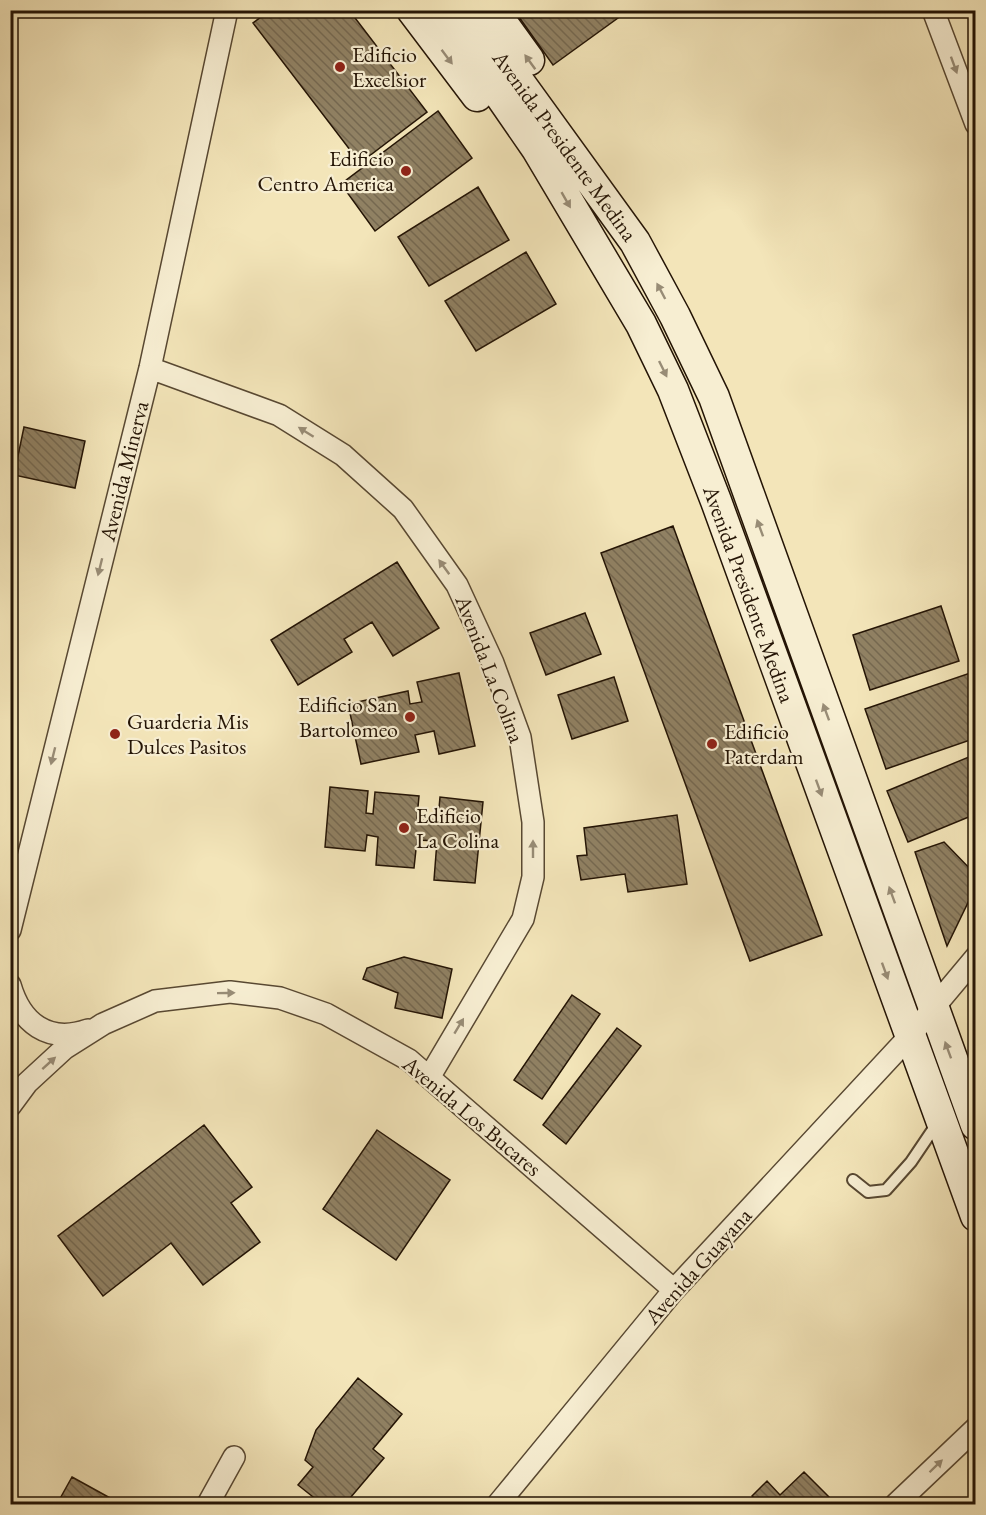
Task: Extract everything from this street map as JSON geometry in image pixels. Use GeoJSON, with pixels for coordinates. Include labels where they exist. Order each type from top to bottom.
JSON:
{"type":"FeatureCollection","features":[{"type":"Feature","properties":{"kind":"street","name":"Avenida Minerva"},"geometry":{"type":"LineString","coordinates":[[10,930],[150,368],[227,10]]}},
{"type":"Feature","properties":{"kind":"street"},"geometry":{"type":"LineString","coordinates":[[412,10],[500,126],[546,141],[554,96],[493,10]]}},
{"type":"Feature","properties":{"kind":"street","name":"Avenida Presidente Medina"},"geometry":{"type":"LineString","coordinates":[[441,10],[546,141],[636,242],[714,397],[975,1125]]}},
{"type":"Feature","properties":{"kind":"street","name":"Avenida Presidente Medina"},"geometry":{"type":"LineString","coordinates":[[467,10],[546,141],[673,390],[716,501],[975,1216]]}},
{"type":"Feature","properties":{"kind":"street"},"geometry":{"type":"LineString","coordinates":[[933,10],[975,124]]}},
{"type":"Feature","properties":{"kind":"street","name":"Avenida La Colina"},"geometry":{"type":"LineString","coordinates":[[150,368],[279,415],[343,455],[403,509],[457,585],[493,663],[520,738],[533,822],[533,877],[523,919],[430,1076]]}},
{"type":"Feature","properties":{"kind":"street"},"geometry":{"type":"LineString","coordinates":[[933,1010],[975,957]]}},
{"type":"Feature","properties":{"kind":"street","name":"Avenida Los Bucares"},"geometry":{"type":"LineString","coordinates":[[10,985],[22,1013],[33,1024],[47,1032],[63,1034],[80,1032],[103,1024],[155,1001],[230,992],[280,998],[326,1014],[409,1060],[430,1076],[674,1290]]}},
{"type":"Feature","properties":{"kind":"street","name":"Avenida Guayana"},"geometry":{"type":"LineString","coordinates":[[498,1504],[674,1290],[933,1010]]}},
{"type":"Feature","properties":{"kind":"street","name":"Avenida Los Bucares"},"geometry":{"type":"LineString","coordinates":[[10,1106],[27,1083],[65,1048],[103,1024]]}},
{"type":"Feature","properties":{"kind":"street"},"geometry":{"type":"LineString","coordinates":[[896,1504],[975,1428]]}},
{"type":"Feature","properties":{"kind":"street"},"geometry":{"type":"LineString","coordinates":[[208,1504],[234,1457]]}},
{"type":"Feature","properties":{"kind":"lane"},"geometry":{"type":"LineString","coordinates":[[853,1180],[868,1192],[885,1190],[911,1162],[940,1119]]}},
{"type":"Feature","properties":{"kind":"building","name":"Edificio Excelsior"},"geometry":{"type":"Polygon","coordinates":[[[270,10],[349,10],[427,112],[360,163],[253,23],[270,10]]]}},
{"type":"Feature","properties":{"kind":"building"},"geometry":{"type":"Polygon","coordinates":[[[514,10],[629,10],[553,65],[514,10]]]}},
{"type":"Feature","properties":{"kind":"building","name":"Edificio Centro America"},"geometry":{"type":"Polygon","coordinates":[[[438,111],[472,158],[375,231],[341,184],[438,111]]]}},
{"type":"Feature","properties":{"kind":"building"},"geometry":{"type":"Polygon","coordinates":[[[478,187],[509,240],[429,286],[398,237],[478,187]]]}},
{"type":"Feature","properties":{"kind":"building"},"geometry":{"type":"Polygon","coordinates":[[[526,252],[556,304],[476,351],[445,301],[526,252]]]}},
{"type":"Feature","properties":{"kind":"building"},"geometry":{"type":"Polygon","coordinates":[[[24,427],[85,441],[75,488],[14,475],[24,427]]]}},
{"type":"Feature","properties":{"kind":"building","name":"Edificio Paterdam"},"geometry":{"type":"Polygon","coordinates":[[[673,526],[822,935],[750,961],[601,553],[673,526]]]}},
{"type":"Feature","properties":{"kind":"building"},"geometry":{"type":"Polygon","coordinates":[[[397,562],[439,628],[393,656],[372,622],[344,639],[352,652],[298,685],[271,640],[397,562]]]}},
{"type":"Feature","properties":{"kind":"building"},"geometry":{"type":"Polygon","coordinates":[[[941,606],[959,661],[870,690],[853,635],[941,606]]]}},
{"type":"Feature","properties":{"kind":"building"},"geometry":{"type":"Polygon","coordinates":[[[585,613],[601,654],[546,675],[530,633],[585,613]]]}},
{"type":"Feature","properties":{"kind":"building"},"geometry":{"type":"Polygon","coordinates":[[[976,671],[976,738],[886,769],[865,709],[976,671]]]}},
{"type":"Feature","properties":{"kind":"building","name":"Edificio San Bartolomeo"},"geometry":{"type":"Polygon","coordinates":[[[459,673],[475,746],[439,754],[434,731],[415,735],[419,752],[361,764],[348,704],[408,691],[410,704],[422,702],[417,682],[459,673]]]}},
{"type":"Feature","properties":{"kind":"building"},"geometry":{"type":"Polygon","coordinates":[[[614,677],[628,721],[572,739],[558,695],[614,677]]]}},
{"type":"Feature","properties":{"kind":"building"},"geometry":{"type":"Polygon","coordinates":[[[976,754],[976,814],[908,842],[887,791],[976,754]]]}},
{"type":"Feature","properties":{"kind":"building","name":"Edificio La Colina"},"geometry":{"type":"Polygon","coordinates":[[[330,787],[368,791],[366,813],[373,814],[375,792],[419,796],[417,818],[438,820],[440,797],[483,802],[475,883],[434,880],[437,841],[417,840],[414,868],[376,865],[378,837],[367,835],[365,851],[325,847],[330,787]]]}},
{"type":"Feature","properties":{"kind":"building"},"geometry":{"type":"Polygon","coordinates":[[[677,815],[687,884],[628,892],[625,874],[581,880],[577,856],[587,855],[584,828],[677,815]]]}},
{"type":"Feature","properties":{"kind":"building"},"geometry":{"type":"Polygon","coordinates":[[[944,842],[976,875],[976,886],[947,946],[915,852],[944,842]]]}},
{"type":"Feature","properties":{"kind":"building"},"geometry":{"type":"Polygon","coordinates":[[[404,957],[452,969],[442,1018],[395,1008],[398,993],[363,979],[367,968],[404,957]]]}},
{"type":"Feature","properties":{"kind":"building"},"geometry":{"type":"Polygon","coordinates":[[[572,995],[600,1014],[542,1099],[514,1080],[572,995]]]}},
{"type":"Feature","properties":{"kind":"building"},"geometry":{"type":"Polygon","coordinates":[[[617,1028],[641,1046],[566,1144],[543,1125],[617,1028]]]}},
{"type":"Feature","properties":{"kind":"building"},"geometry":{"type":"Polygon","coordinates":[[[204,1125],[252,1187],[231,1203],[260,1242],[203,1285],[171,1243],[103,1296],[58,1236],[204,1125]]]}},
{"type":"Feature","properties":{"kind":"building"},"geometry":{"type":"Polygon","coordinates":[[[377,1130],[450,1180],[396,1260],[323,1209],[377,1130]]]}},
{"type":"Feature","properties":{"kind":"building"},"geometry":{"type":"Polygon","coordinates":[[[358,1378],[402,1414],[373,1449],[384,1458],[345,1504],[322,1504],[298,1485],[313,1467],[305,1460],[316,1430],[358,1378]]]}},
{"type":"Feature","properties":{"kind":"building"},"geometry":{"type":"Polygon","coordinates":[[[804,1472],[836,1504],[760,1504],[752,1496],[767,1481],[780,1495],[804,1472]]]}},
{"type":"Feature","properties":{"kind":"building"},"geometry":{"type":"Polygon","coordinates":[[[72,1477],[121,1504],[57,1504],[72,1477]]]}},
{"type":"Feature","properties":{"kind":"place","name":"Edificio Excelsior"},"geometry":{"type":"Point","coordinates":[340,67]}},
{"type":"Feature","properties":{"kind":"place","name":"Edificio Centro America"},"geometry":{"type":"Point","coordinates":[406,171]}},
{"type":"Feature","properties":{"kind":"place","name":"Edificio San Bartolomeo"},"geometry":{"type":"Point","coordinates":[410,717]}},
{"type":"Feature","properties":{"kind":"place","name":"Guarderia Mis Dulces Pasitos"},"geometry":{"type":"Point","coordinates":[115,734]}},
{"type":"Feature","properties":{"kind":"place","name":"Edificio Paterdam"},"geometry":{"type":"Point","coordinates":[712,744]}},
{"type":"Feature","properties":{"kind":"place","name":"Edificio La Colina"},"geometry":{"type":"Point","coordinates":[404,828]}}]}
